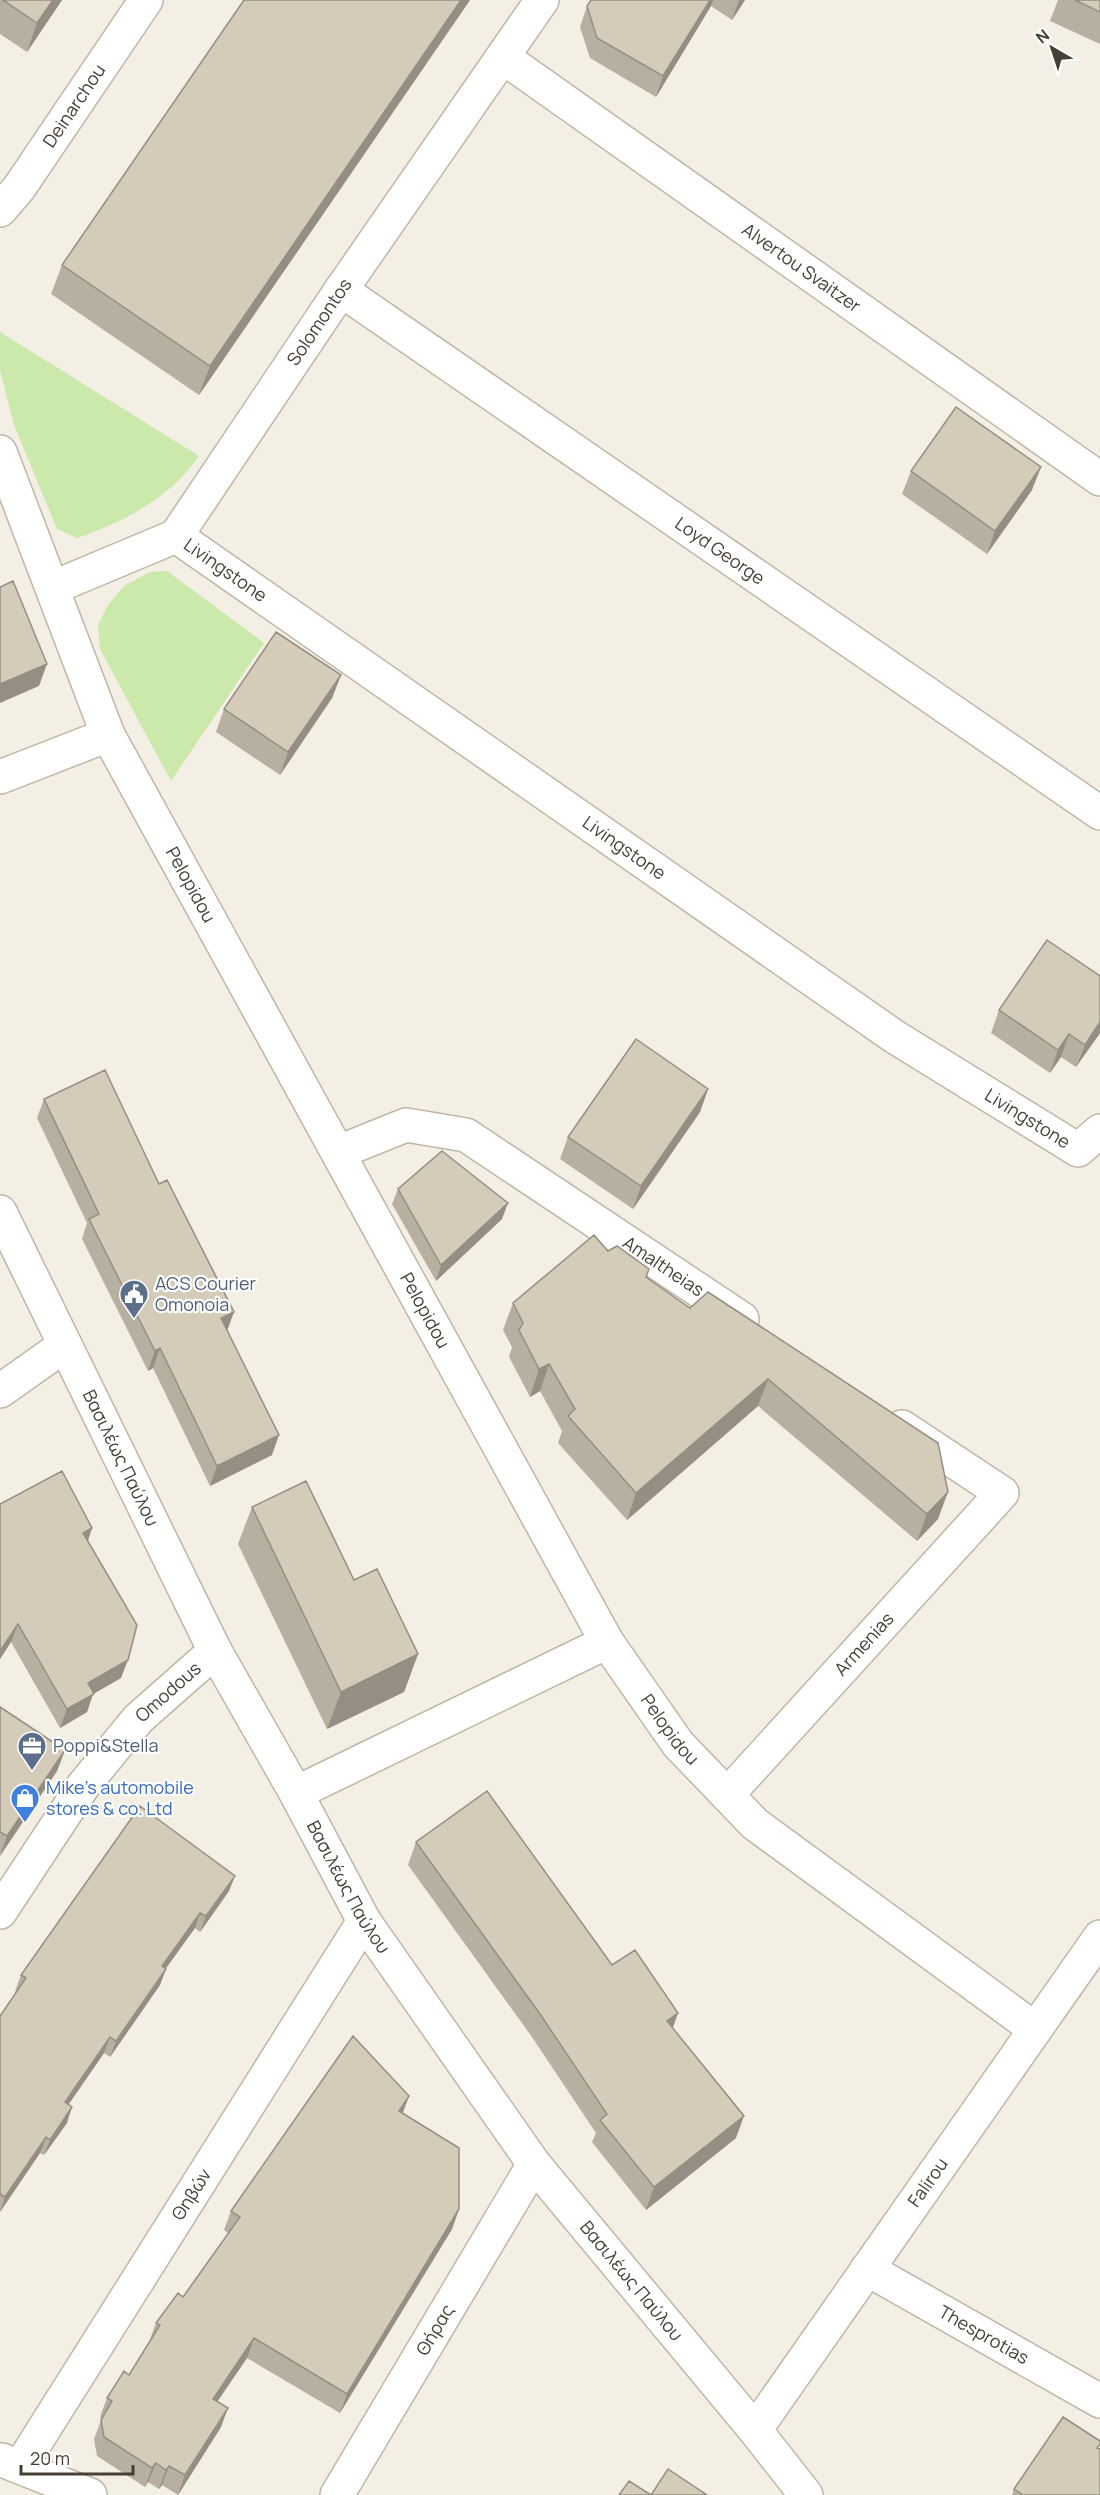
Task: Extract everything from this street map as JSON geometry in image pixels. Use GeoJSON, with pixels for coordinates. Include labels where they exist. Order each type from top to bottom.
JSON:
{"type":"FeatureCollection","features":[{"type":"Feature","properties":{"kind":"street","name":"Deinarchou"},"geometry":{"type":"LineString","coordinates":[[0,210],[19,188],[146,0]]}},
{"type":"Feature","properties":{"kind":"street","name":"Solomontos"},"geometry":{"type":"LineString","coordinates":[[176,536],[341,290],[504,58],[542,0]]}},
{"type":"Feature","properties":{"kind":"street","name":"Alvertou Svaitzer"},"geometry":{"type":"LineString","coordinates":[[504,58],[1100,479]]}},
{"type":"Feature","properties":{"kind":"street","name":"Loyd George"},"geometry":{"type":"LineString","coordinates":[[341,290],[1100,813]]}},
{"type":"Feature","properties":{"kind":"street","name":"Pelopidou"},"geometry":{"type":"LineString","coordinates":[[0,452],[108,735],[607,1642],[678,1744],[755,1824],[1035,2029]]}},
{"type":"Feature","properties":{"kind":"street"},"geometry":{"type":"LineString","coordinates":[[52,588],[176,536]]}},
{"type":"Feature","properties":{"kind":"street","name":"Livingstone"},"geometry":{"type":"LineString","coordinates":[[176,536],[895,1037],[1089,1140]]}},
{"type":"Feature","properties":{"kind":"street"},"geometry":{"type":"LineString","coordinates":[[0,777],[108,735]]}},
{"type":"Feature","properties":{"kind":"street","name":"Amaltheias"},"geometry":{"type":"LineString","coordinates":[[339,1152],[406,1125],[466,1135],[764,1334]]}},
{"type":"Feature","properties":{"kind":"street","name":"Βασιλέως Παύλου"},"geometry":{"type":"LineString","coordinates":[[0,1212],[215,1651],[296,1793],[364,1921],[534,2164],[755,2430],[802,2493]]}},
{"type":"Feature","properties":{"kind":"street"},"geometry":{"type":"LineString","coordinates":[[0,1391],[65,1345]]}},
{"type":"Feature","properties":{"kind":"street","name":"Armenias"},"geometry":{"type":"LineString","coordinates":[[727,1795],[1002,1493],[873,1407]]}},
{"type":"Feature","properties":{"kind":"street"},"geometry":{"type":"LineString","coordinates":[[296,1793],[607,1642]]}},
{"type":"Feature","properties":{"kind":"street","name":"Omodous"},"geometry":{"type":"LineString","coordinates":[[0,1912],[83,1786],[138,1719],[215,1651]]}},
{"type":"Feature","properties":{"kind":"street","name":"Θηβών"},"geometry":{"type":"LineString","coordinates":[[10,2464],[364,1921]]}},
{"type":"Feature","properties":{"kind":"street","name":"Falirou"},"geometry":{"type":"LineString","coordinates":[[755,2430],[1100,1937]]}},
{"type":"Feature","properties":{"kind":"street","name":"Θήρας"},"geometry":{"type":"LineString","coordinates":[[337,2495],[534,2164]]}},
{"type":"Feature","properties":{"kind":"street","name":"Thesprotias"},"geometry":{"type":"LineString","coordinates":[[867,2269],[1100,2401]]}},
{"type":"Feature","properties":{"kind":"street"},"geometry":{"type":"LineString","coordinates":[[10,2464],[90,2495]]}},
{"type":"Feature","properties":{"kind":"green space"},"geometry":{"type":"Polygon","coordinates":[[[0,332],[199,456],[188,471],[160,496],[145,507],[111,525],[77,538],[57,529],[14,425],[0,370],[0,332]]]}},
{"type":"Feature","properties":{"kind":"green space"},"geometry":{"type":"Polygon","coordinates":[[[167,571],[264,643],[171,781],[100,649],[98,625],[108,605],[124,586],[150,572],[167,571]]]}},
{"type":"Feature","properties":{"kind":"building"},"geometry":{"type":"Polygon","coordinates":[[[3,0],[53,0],[37,23],[3,0]]]}},
{"type":"Feature","properties":{"kind":"building"},"geometry":{"type":"Polygon","coordinates":[[[244,0],[461,0],[210,366],[62,265],[244,0]]]}},
{"type":"Feature","properties":{"kind":"building"},"geometry":{"type":"Polygon","coordinates":[[[591,0],[710,0],[663,76],[597,38],[587,6],[591,0]]]}},
{"type":"Feature","properties":{"kind":"building"},"geometry":{"type":"Polygon","coordinates":[[[1075,0],[1100,0],[1100,12],[1075,0]]]}},
{"type":"Feature","properties":{"kind":"building"},"geometry":{"type":"Polygon","coordinates":[[[956,407],[1041,467],[995,531],[911,471],[956,407]]]}},
{"type":"Feature","properties":{"kind":"building"},"geometry":{"type":"Polygon","coordinates":[[[13,581],[47,664],[0,684],[0,587],[13,581]]]}},
{"type":"Feature","properties":{"kind":"building"},"geometry":{"type":"Polygon","coordinates":[[[276,632],[341,675],[288,752],[224,709],[276,632]]]}},
{"type":"Feature","properties":{"kind":"building"},"geometry":{"type":"Polygon","coordinates":[[[1047,940],[1100,976],[1100,1022],[1085,1045],[1069,1034],[1058,1050],[999,1010],[1047,940]]]}},
{"type":"Feature","properties":{"kind":"building"},"geometry":{"type":"Polygon","coordinates":[[[636,1039],[708,1089],[641,1186],[568,1137],[636,1039]]]}},
{"type":"Feature","properties":{"kind":"building"},"geometry":{"type":"Polygon","coordinates":[[[105,1070],[159,1184],[167,1180],[234,1312],[221,1318],[279,1435],[217,1466],[160,1348],[155,1351],[89,1219],[99,1214],[44,1099],[105,1070]]]}},
{"type":"Feature","properties":{"kind":"building"},"geometry":{"type":"Polygon","coordinates":[[[442,1151],[508,1203],[441,1265],[398,1189],[442,1151]]]}},
{"type":"Feature","properties":{"kind":"building"},"geometry":{"type":"Polygon","coordinates":[[[594,1235],[608,1251],[617,1246],[649,1269],[646,1277],[690,1308],[708,1292],[938,1443],[948,1492],[927,1514],[768,1379],[636,1493],[568,1416],[575,1409],[549,1364],[539,1369],[519,1330],[523,1323],[513,1303],[594,1235]]]}},
{"type":"Feature","properties":{"kind":"building"},"geometry":{"type":"Polygon","coordinates":[[[62,1471],[92,1528],[83,1533],[137,1625],[128,1660],[88,1683],[94,1694],[67,1709],[18,1624],[0,1651],[0,1504],[62,1471]]]}},
{"type":"Feature","properties":{"kind":"building"},"geometry":{"type":"Polygon","coordinates":[[[306,1481],[354,1580],[377,1569],[418,1654],[341,1692],[252,1507],[306,1481]]]}},
{"type":"Feature","properties":{"kind":"building"},"geometry":{"type":"Polygon","coordinates":[[[0,1707],[65,1750],[7,1836],[0,1832],[0,1707]]]}},
{"type":"Feature","properties":{"kind":"building"},"geometry":{"type":"Polygon","coordinates":[[[487,1791],[612,1965],[635,1950],[678,2013],[667,2021],[744,2116],[654,2187],[600,2120],[607,2114],[540,2014],[416,1842],[487,1791]]]}},
{"type":"Feature","properties":{"kind":"building"},"geometry":{"type":"Polygon","coordinates":[[[140,1806],[235,1876],[206,1916],[200,1913],[162,1966],[166,1969],[116,2041],[110,2037],[65,2102],[72,2107],[50,2140],[46,2137],[5,2197],[0,2194],[0,2016],[26,1978],[21,1975],[140,1806]]]}},
{"type":"Feature","properties":{"kind":"building"},"geometry":{"type":"Polygon","coordinates":[[[353,2036],[409,2096],[399,2111],[459,2148],[459,2209],[347,2394],[254,2338],[213,2399],[228,2408],[185,2475],[169,2466],[166,2470],[156,2463],[152,2468],[104,2437],[101,2420],[112,2401],[107,2398],[124,2371],[129,2375],[160,2325],[156,2323],[178,2293],[183,2297],[240,2217],[231,2211],[353,2036]]]}},
{"type":"Feature","properties":{"kind":"building"},"geometry":{"type":"Polygon","coordinates":[[[1063,2417],[1100,2441],[1097,2448],[1100,2449],[1100,2495],[1023,2495],[1014,2489],[1063,2417]]]}},
{"type":"Feature","properties":{"kind":"building"},"geometry":{"type":"Polygon","coordinates":[[[668,2469],[707,2495],[651,2495],[668,2469]]]}},
{"type":"Feature","properties":{"kind":"building"},"geometry":{"type":"Polygon","coordinates":[[[629,2481],[651,2495],[619,2495],[629,2481]]]}},
{"type":"Feature","properties":{"kind":"place","name":"ACS Courier Omonoia"},"geometry":{"type":"Point","coordinates":[134,1320]}},
{"type":"Feature","properties":{"kind":"place","name":"Poppi&Stella"},"geometry":{"type":"Point","coordinates":[32,1772]}},
{"type":"Feature","properties":{"kind":"place","name":"Mike's automobile stores & co. Ltd"},"geometry":{"type":"Point","coordinates":[25,1824]}}]}
